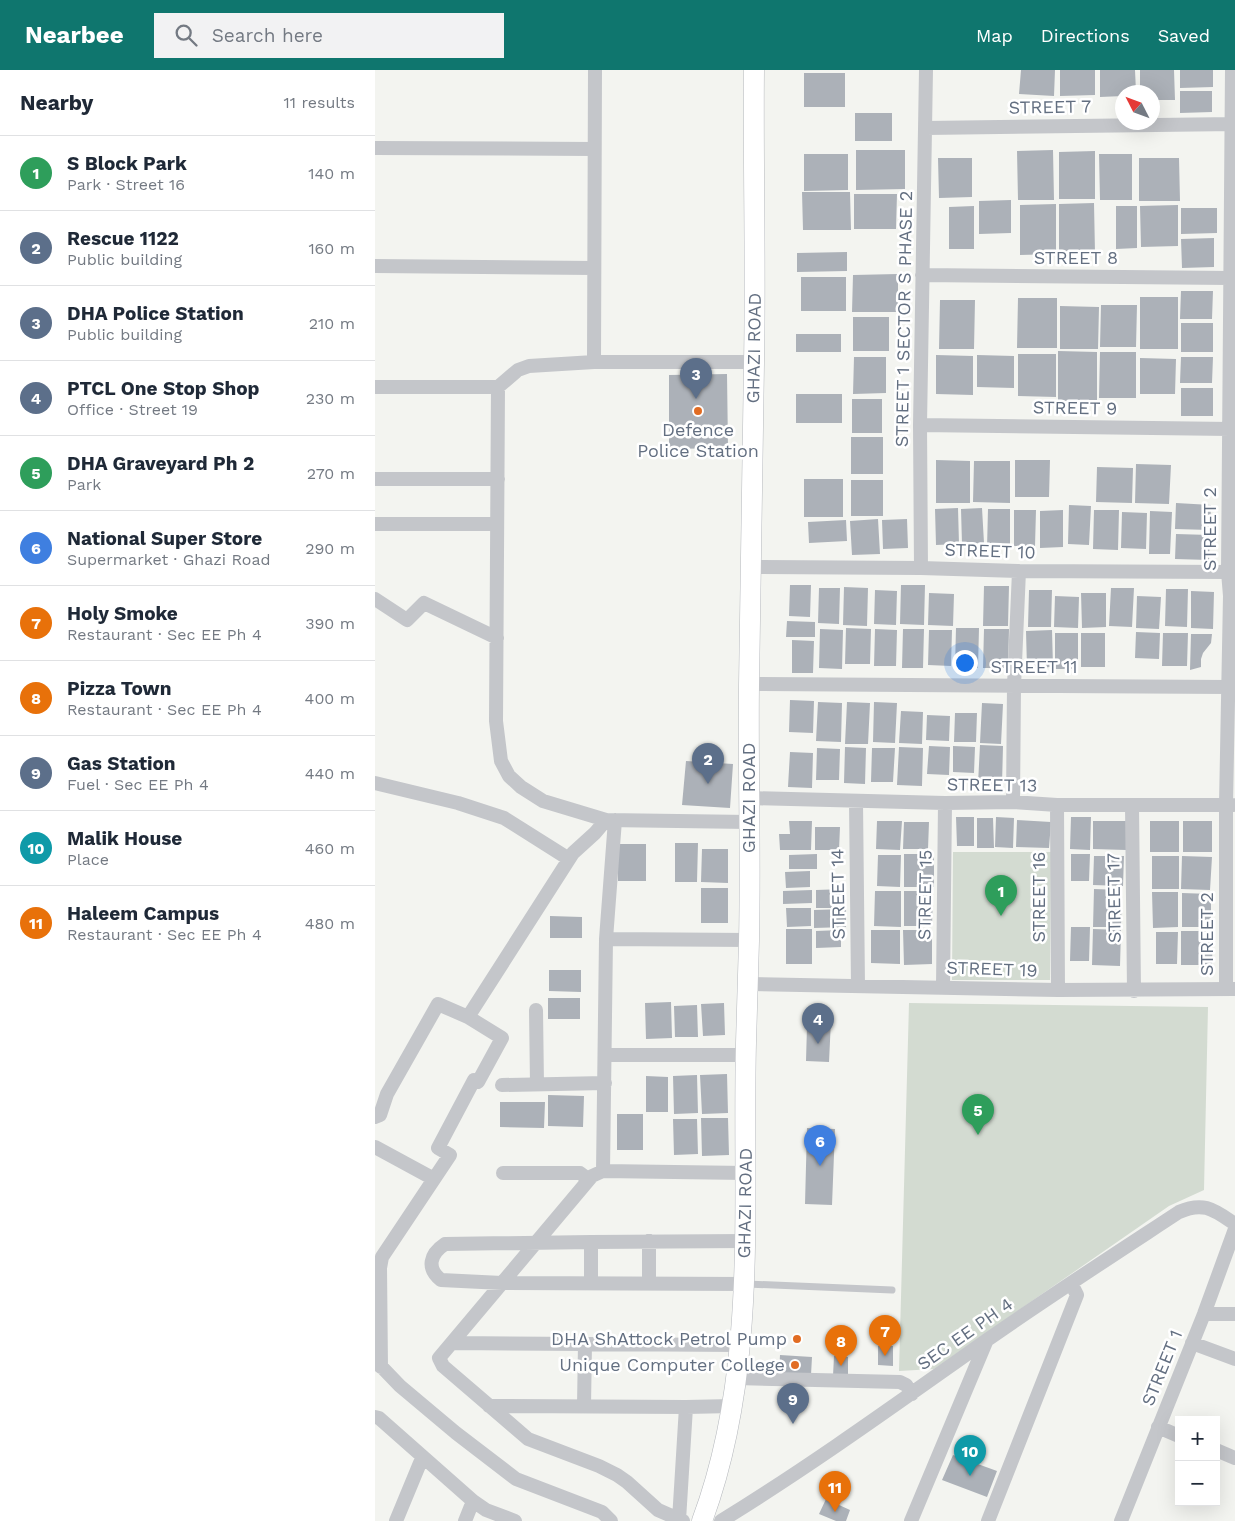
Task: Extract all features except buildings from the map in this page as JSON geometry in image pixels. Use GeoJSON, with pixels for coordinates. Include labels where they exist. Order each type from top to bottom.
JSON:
{"type":"FeatureCollection","features":[{"type":"Feature","properties":{"kind":"main road","name":"GHAZI ROAD"},"geometry":{"type":"LineString","coordinates":[[702,1521],[718,1474],[733,1406],[744,1284],[746,1172],[745,1055],[749,940],[749,684],[754,362],[754,70]]}},
{"type":"Feature","properties":{"kind":"street"},"geometry":{"type":"LineString","coordinates":[[594,362],[595,70]]}},
{"type":"Feature","properties":{"kind":"street","name":"STREET 1 SECTOR S PHASE 2"},"geometry":{"type":"LineString","coordinates":[[921,568],[920,425],[926,70]]}},
{"type":"Feature","properties":{"kind":"street","name":"STREET 2"},"geometry":{"type":"LineString","coordinates":[[1231,989],[1228,687],[1232,596],[1228,572],[1232,428],[1230,278],[1234,124],[1232,70]]}},
{"type":"Feature","properties":{"kind":"street","name":"STREET 7"},"geometry":{"type":"LineString","coordinates":[[925,128],[1234,124]]}},
{"type":"Feature","properties":{"kind":"street"},"geometry":{"type":"LineString","coordinates":[[375,148],[594,149]]}},
{"type":"Feature","properties":{"kind":"street"},"geometry":{"type":"LineString","coordinates":[[375,266],[593,268]]}},
{"type":"Feature","properties":{"kind":"street","name":"STREET 8"},"geometry":{"type":"LineString","coordinates":[[922,275],[1230,278]]}},
{"type":"Feature","properties":{"kind":"street"},"geometry":{"type":"LineString","coordinates":[[375,386],[498,387],[518,370],[529,366],[594,362],[754,362]]}},
{"type":"Feature","properties":{"kind":"street"},"geometry":{"type":"LineString","coordinates":[[498,387],[496,721],[501,761],[509,776],[521,788],[543,801],[611,820],[749,822]]}},
{"type":"Feature","properties":{"kind":"street","name":"STREET 9"},"geometry":{"type":"LineString","coordinates":[[920,425],[1232,428]]}},
{"type":"Feature","properties":{"kind":"street"},"geometry":{"type":"LineString","coordinates":[[375,479],[498,479]]}},
{"type":"Feature","properties":{"kind":"street"},"geometry":{"type":"LineString","coordinates":[[375,524],[497,524]]}},
{"type":"Feature","properties":{"kind":"street","name":"STREET 10"},"geometry":{"type":"LineString","coordinates":[[751,567],[1228,572]]}},
{"type":"Feature","properties":{"kind":"street"},"geometry":{"type":"LineString","coordinates":[[1013,802],[1019,571]]}},
{"type":"Feature","properties":{"kind":"street"},"geometry":{"type":"LineString","coordinates":[[375,599],[407,620],[424,603],[497,638]]}},
{"type":"Feature","properties":{"kind":"street","name":"STREET 11"},"geometry":{"type":"LineString","coordinates":[[749,684],[1228,687]]}},
{"type":"Feature","properties":{"kind":"street"},"geometry":{"type":"LineString","coordinates":[[375,783],[458,802],[504,818],[569,859]]}},
{"type":"Feature","properties":{"kind":"street","name":"STREET 13"},"geometry":{"type":"LineString","coordinates":[[749,798],[856,802],[1013,802],[1057,805],[1230,805]]}},
{"type":"Feature","properties":{"kind":"street","name":"STREET 14"},"geometry":{"type":"LineString","coordinates":[[856,802],[858,986]]}},
{"type":"Feature","properties":{"kind":"street","name":"STREET 15"},"geometry":{"type":"LineString","coordinates":[[943,987],[945,803]]}},
{"type":"Feature","properties":{"kind":"street","name":"STREET 16"},"geometry":{"type":"LineString","coordinates":[[1057,805],[1058,990]]}},
{"type":"Feature","properties":{"kind":"street","name":"STREET 17"},"geometry":{"type":"LineString","coordinates":[[1132,805],[1133,991]]}},
{"type":"Feature","properties":{"kind":"street"},"geometry":{"type":"LineString","coordinates":[[468,1017],[573,853],[611,820]]}},
{"type":"Feature","properties":{"kind":"street"},"geometry":{"type":"LineString","coordinates":[[603,1172],[606,938],[611,820]]}},
{"type":"Feature","properties":{"kind":"street"},"geometry":{"type":"LineString","coordinates":[[606,938],[749,940]]}},
{"type":"Feature","properties":{"kind":"street","name":"STREET 19"},"geometry":{"type":"LineString","coordinates":[[747,984],[1133,991],[1231,989]]}},
{"type":"Feature","properties":{"kind":"street"},"geometry":{"type":"LineString","coordinates":[[375,1117],[380,1114],[387,1094],[438,1004],[468,1017],[502,1038],[478,1082],[474,1080],[438,1148],[450,1155],[378,1261],[378,1364],[400,1386],[456,1433],[516,1479],[602,1512],[611,1521]]}},
{"type":"Feature","properties":{"kind":"street"},"geometry":{"type":"LineString","coordinates":[[536,1010],[537,1084]]}},
{"type":"Feature","properties":{"kind":"street"},"geometry":{"type":"LineString","coordinates":[[605,1054],[745,1055]]}},
{"type":"Feature","properties":{"kind":"street"},"geometry":{"type":"LineString","coordinates":[[502,1085],[605,1082]]}},
{"type":"Feature","properties":{"kind":"street"},"geometry":{"type":"LineString","coordinates":[[375,1147],[435,1179]]}},
{"type":"Feature","properties":{"kind":"street"},"geometry":{"type":"LineString","coordinates":[[686,1407],[681,1520],[658,1510],[617,1475],[599,1466],[528,1439],[440,1362],[439,1358],[588,1179],[596,1173],[746,1172]]}},
{"type":"Feature","properties":{"kind":"street"},"geometry":{"type":"LineString","coordinates":[[503,1173],[580,1173],[588,1179]]}},
{"type":"Feature","properties":{"kind":"street","name":"SEC EE PH 4"},"geometry":{"type":"LineString","coordinates":[[721,1521],[757,1499],[1071,1283],[1179,1212],[1190,1207],[1200,1206],[1209,1208],[1235,1224]]}},
{"type":"Feature","properties":{"kind":"street","name":"STREET 1"},"geometry":{"type":"LineString","coordinates":[[1121,1521],[1193,1343],[1235,1229]]}},
{"type":"Feature","properties":{"kind":"street"},"geometry":{"type":"LineString","coordinates":[[649,1241],[649,1283]]}},
{"type":"Feature","properties":{"kind":"street"},"geometry":{"type":"LineString","coordinates":[[744,1284],[502,1283],[441,1280],[434,1274],[432,1256],[437,1249],[445,1244],[745,1241]]}},
{"type":"Feature","properties":{"kind":"street"},"geometry":{"type":"LineString","coordinates":[[591,1242],[591,1283]]}},
{"type":"Feature","properties":{"kind":"street"},"geometry":{"type":"LineString","coordinates":[[988,1521],[1077,1295],[1071,1283]]}},
{"type":"Feature","properties":{"kind":"street"},"geometry":{"type":"LineString","coordinates":[[1204,1314],[1235,1314]]}},
{"type":"Feature","properties":{"kind":"street"},"geometry":{"type":"LineString","coordinates":[[911,1521],[986,1341]]}},
{"type":"Feature","properties":{"kind":"street"},"geometry":{"type":"LineString","coordinates":[[453,1343],[740,1345]]}},
{"type":"Feature","properties":{"kind":"street"},"geometry":{"type":"LineString","coordinates":[[1193,1343],[1235,1359]]}},
{"type":"Feature","properties":{"kind":"street"},"geometry":{"type":"LineString","coordinates":[[585,1344],[585,1406]]}},
{"type":"Feature","properties":{"kind":"street"},"geometry":{"type":"LineString","coordinates":[[736,1378],[900,1382],[906,1385],[912,1394]]}},
{"type":"Feature","properties":{"kind":"street"},"geometry":{"type":"LineString","coordinates":[[489,1406],[733,1406]]}},
{"type":"Feature","properties":{"kind":"street"},"geometry":{"type":"LineString","coordinates":[[375,1417],[379,1418],[473,1501],[486,1510],[515,1521]]}},
{"type":"Feature","properties":{"kind":"street"},"geometry":{"type":"LineString","coordinates":[[1158,1427],[1175,1434]]}},
{"type":"Feature","properties":{"kind":"street"},"geometry":{"type":"LineString","coordinates":[[1220,1452],[1235,1458]]}},
{"type":"Feature","properties":{"kind":"street"},"geometry":{"type":"LineString","coordinates":[[396,1521],[420,1464],[424,1459]]}},
{"type":"Feature","properties":{"kind":"street"},"geometry":{"type":"LineString","coordinates":[[465,1521],[473,1501]]}},
{"type":"Feature","properties":{"kind":"lane"},"geometry":{"type":"LineString","coordinates":[[744,1284],[892,1290]]}},
{"type":"Feature","properties":{"kind":"shaded area"},"geometry":{"type":"Polygon","coordinates":[[[953,852],[1051,852],[1050,980],[952,980],[953,852]]]}},
{"type":"Feature","properties":{"kind":"shaded area"},"geometry":{"type":"Polygon","coordinates":[[[909,1003],[1208,1007],[1204,1190],[1169,1206],[934,1369],[899,1371],[909,1003]]]}},
{"type":"Feature","properties":{"kind":"place","name":"DHA Police Station"},"geometry":{"type":"Point","coordinates":[696,399]}},
{"type":"Feature","properties":{"kind":"place","name":"Defence Police Station"},"geometry":{"type":"Point","coordinates":[698,411]}},
{"type":"Feature","properties":{"kind":"place","name":"Rescue 1122"},"geometry":{"type":"Point","coordinates":[708,784]}},
{"type":"Feature","properties":{"kind":"place","name":"S Block Park"},"geometry":{"type":"Point","coordinates":[1001,916]}},
{"type":"Feature","properties":{"kind":"place","name":"PTCL One Stop Shop"},"geometry":{"type":"Point","coordinates":[818,1044]}},
{"type":"Feature","properties":{"kind":"place","name":"DHA Graveyard Ph 2"},"geometry":{"type":"Point","coordinates":[978,1135]}},
{"type":"Feature","properties":{"kind":"place","name":"National Super Store"},"geometry":{"type":"Point","coordinates":[820,1166]}},
{"type":"Feature","properties":{"kind":"place","name":"DHA ShAttock Petrol Pump"},"geometry":{"type":"Point","coordinates":[797,1339]}},
{"type":"Feature","properties":{"kind":"place","name":"Holy Smoke"},"geometry":{"type":"Point","coordinates":[885,1356]}},
{"type":"Feature","properties":{"kind":"place","name":"Unique Computer College"},"geometry":{"type":"Point","coordinates":[795,1365]}},
{"type":"Feature","properties":{"kind":"place","name":"Pizza Town"},"geometry":{"type":"Point","coordinates":[841,1366]}},
{"type":"Feature","properties":{"kind":"place","name":"Gas Station"},"geometry":{"type":"Point","coordinates":[793,1424]}},
{"type":"Feature","properties":{"kind":"place","name":"Malik House"},"geometry":{"type":"Point","coordinates":[970,1476]}},
{"type":"Feature","properties":{"kind":"place","name":"Haleem Campus"},"geometry":{"type":"Point","coordinates":[835,1512]}}]}
